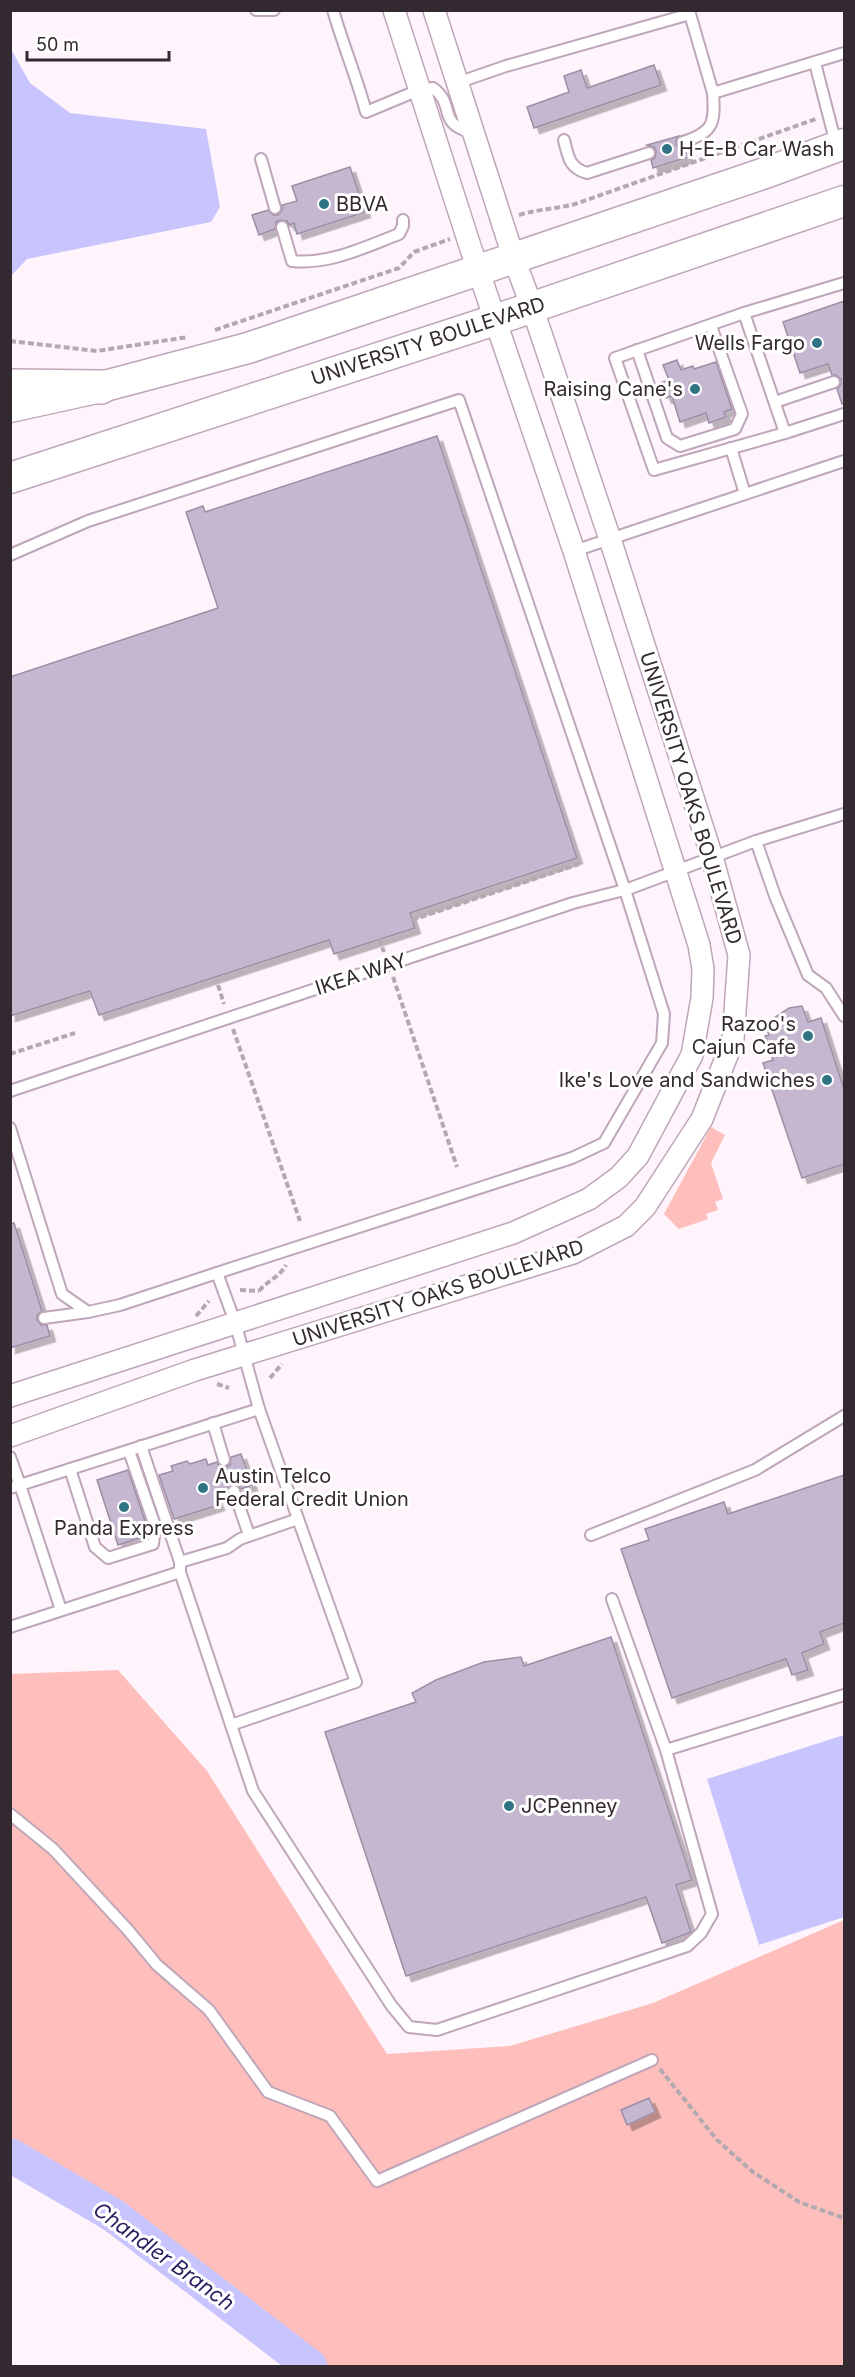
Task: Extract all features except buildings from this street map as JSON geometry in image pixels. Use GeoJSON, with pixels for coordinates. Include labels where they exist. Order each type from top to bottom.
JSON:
{"type":"FeatureCollection","features":[{"type":"Feature","properties":{"kind":"main road"},"geometry":{"type":"LineString","coordinates":[[10,407],[101,387],[248,348],[514,259],[841,145]]}},
{"type":"Feature","properties":{"kind":"main road","name":"UNIVERSITY BOULEVARD"},"geometry":{"type":"LineString","coordinates":[[10,478],[495,320],[844,201]]}},
{"type":"Feature","properties":{"kind":"main road"},"geometry":{"type":"LineString","coordinates":[[10,386],[101,387]]}},
{"type":"Feature","properties":{"kind":"street","name":"UNIVERSITY OAKS BOULEVARD"},"geometry":{"type":"LineString","coordinates":[[10,1396],[513,1233],[589,1199],[619,1177],[638,1156],[692,1055],[702,998],[703,969],[699,945],[574,551],[495,320],[394,10]]}},
{"type":"Feature","properties":{"kind":"street","name":"UNIVERSITY OAKS BOULEVARD"},"geometry":{"type":"LineString","coordinates":[[10,1436],[244,1354],[573,1253],[626,1226],[645,1207],[702,1119],[733,1040],[739,955],[712,857],[610,539],[472,134],[434,10]]}},
{"type":"Feature","properties":{"kind":"lane"},"geometry":{"type":"LineString","coordinates":[[256,10],[274,10]]}},
{"type":"Feature","properties":{"kind":"lane"},"geometry":{"type":"LineString","coordinates":[[333,10],[366,112],[419,90],[433,88],[439,92],[446,104],[450,120],[456,128],[472,134]]}},
{"type":"Feature","properties":{"kind":"lane"},"geometry":{"type":"LineString","coordinates":[[457,83],[506,66],[690,14],[713,93],[714,118],[709,129],[701,136],[683,142]]}},
{"type":"Feature","properties":{"kind":"lane"},"geometry":{"type":"LineString","coordinates":[[713,93],[844,53]]}},
{"type":"Feature","properties":{"kind":"lane"},"geometry":{"type":"LineString","coordinates":[[814,63],[828,114],[841,145]]}},
{"type":"Feature","properties":{"kind":"lane"},"geometry":{"type":"LineString","coordinates":[[564,140],[570,163],[577,170],[586,173],[649,153]]}},
{"type":"Feature","properties":{"kind":"lane"},"geometry":{"type":"LineString","coordinates":[[261,159],[275,208]]}},
{"type":"Feature","properties":{"kind":"lane"},"geometry":{"type":"LineString","coordinates":[[282,227],[292,261],[308,262],[342,255],[399,234],[403,220]]}},
{"type":"Feature","properties":{"kind":"lane"},"geometry":{"type":"LineString","coordinates":[[844,283],[615,358],[654,470],[844,414]]}},
{"type":"Feature","properties":{"kind":"lane"},"geometry":{"type":"LineString","coordinates":[[744,314],[785,433]]}},
{"type":"Feature","properties":{"kind":"lane"},"geometry":{"type":"LineString","coordinates":[[637,350],[667,438],[680,446],[735,429],[742,414],[711,326]]}},
{"type":"Feature","properties":{"kind":"lane"},"geometry":{"type":"LineString","coordinates":[[775,402],[834,382]]}},
{"type":"Feature","properties":{"kind":"lane"},"geometry":{"type":"LineString","coordinates":[[10,555],[88,521],[459,400],[625,890],[664,1014],[662,1043],[604,1143],[572,1158],[120,1305],[44,1318]]}},
{"type":"Feature","properties":{"kind":"lane"},"geometry":{"type":"LineString","coordinates":[[731,448],[745,494]]}},
{"type":"Feature","properties":{"kind":"lane"},"geometry":{"type":"LineString","coordinates":[[574,551],[844,461]]}},
{"type":"Feature","properties":{"kind":"lane","name":"IKEA WAY"},"geometry":{"type":"LineString","coordinates":[[10,1091],[573,903],[625,890],[676,869],[756,841],[844,814]]}},
{"type":"Feature","properties":{"kind":"lane"},"geometry":{"type":"LineString","coordinates":[[756,841],[775,896],[808,975],[826,988],[844,1016]]}},
{"type":"Feature","properties":{"kind":"lane"},"geometry":{"type":"LineString","coordinates":[[10,1128],[62,1294],[88,1312]]}},
{"type":"Feature","properties":{"kind":"lane"},"geometry":{"type":"LineString","coordinates":[[216,1272],[235,1322],[259,1409],[356,1682],[231,1725]]}},
{"type":"Feature","properties":{"kind":"lane"},"geometry":{"type":"LineString","coordinates":[[15,1486],[259,1409]]}},
{"type":"Feature","properties":{"kind":"lane"},"geometry":{"type":"LineString","coordinates":[[591,1535],[755,1470],[844,1416]]}},
{"type":"Feature","properties":{"kind":"lane"},"geometry":{"type":"LineString","coordinates":[[213,1423],[224,1460]]}},
{"type":"Feature","properties":{"kind":"lane"},"geometry":{"type":"LineString","coordinates":[[141,1446],[253,1791],[391,2005],[409,2027],[437,2030],[687,1946],[701,1933],[712,1914],[666,1750],[612,1599]]}},
{"type":"Feature","properties":{"kind":"lane"},"geometry":{"type":"LineString","coordinates":[[70,1469],[95,1547],[108,1558],[153,1544],[155,1526],[129,1451]]}},
{"type":"Feature","properties":{"kind":"lane"},"geometry":{"type":"LineString","coordinates":[[10,1457],[15,1486],[61,1610]]}},
{"type":"Feature","properties":{"kind":"lane"},"geometry":{"type":"LineString","coordinates":[[234,1491],[249,1535]]}},
{"type":"Feature","properties":{"kind":"lane"},"geometry":{"type":"LineString","coordinates":[[10,1627],[180,1567],[227,1548],[249,1535],[298,1519]]}},
{"type":"Feature","properties":{"kind":"lane"},"geometry":{"type":"LineString","coordinates":[[666,1750],[844,1695]]}},
{"type":"Feature","properties":{"kind":"lane"},"geometry":{"type":"LineString","coordinates":[[10,1814],[53,1849],[157,1965],[209,2010],[268,2092],[330,2116],[377,2181],[652,2060]]}},
{"type":"Feature","properties":{"kind":"path"},"geometry":{"type":"LineString","coordinates":[[534,210],[544,207],[552,210],[575,204],[828,114]]}},
{"type":"Feature","properties":{"kind":"path"},"geometry":{"type":"LineString","coordinates":[[211,331],[399,268],[414,252],[438,242]]}},
{"type":"Feature","properties":{"kind":"path"},"geometry":{"type":"LineString","coordinates":[[10,341],[97,351],[200,335]]}},
{"type":"Feature","properties":{"kind":"path"},"geometry":{"type":"LineString","coordinates":[[412,920],[579,864]]}},
{"type":"Feature","properties":{"kind":"path"},"geometry":{"type":"LineString","coordinates":[[379,939],[384,952]]}},
{"type":"Feature","properties":{"kind":"path"},"geometry":{"type":"LineString","coordinates":[[392,977],[457,1167]]}},
{"type":"Feature","properties":{"kind":"path"},"geometry":{"type":"LineString","coordinates":[[218,985],[225,1004]]}},
{"type":"Feature","properties":{"kind":"path"},"geometry":{"type":"LineString","coordinates":[[233,1029],[300,1221]]}},
{"type":"Feature","properties":{"kind":"path"},"geometry":{"type":"LineString","coordinates":[[10,1054],[75,1033]]}},
{"type":"Feature","properties":{"kind":"path"},"geometry":{"type":"LineString","coordinates":[[240,1290],[260,1293],[264,1285],[278,1277],[289,1259]]}},
{"type":"Feature","properties":{"kind":"path"},"geometry":{"type":"LineString","coordinates":[[193,1320],[209,1301]]}},
{"type":"Feature","properties":{"kind":"path"},"geometry":{"type":"LineString","coordinates":[[270,1378],[281,1366],[285,1355]]}},
{"type":"Feature","properties":{"kind":"path"},"geometry":{"type":"LineString","coordinates":[[652,2060],[717,2140],[753,2172],[799,2202],[844,2218]]}},
{"type":"Feature","properties":{"kind":"shaded area"},"geometry":{"type":"Polygon","coordinates":[[[11,49],[30,83],[70,113],[206,129],[220,207],[211,222],[27,259],[11,276],[11,49]]]}},
{"type":"Feature","properties":{"kind":"shaded area"},"geometry":{"type":"Polygon","coordinates":[[[711,1127],[725,1135],[711,1163],[723,1199],[715,1202],[718,1210],[706,1214],[708,1219],[679,1229],[664,1214],[711,1127]]]}},
{"type":"Feature","properties":{"kind":"shaded area"},"geometry":{"type":"Polygon","coordinates":[[[118,1670],[207,1771],[387,2054],[510,2046],[653,2003],[844,1920],[844,2366],[296,2366],[11,2164],[10,1674],[118,1670]]]}},
{"type":"Feature","properties":{"kind":"shaded area"},"geometry":{"type":"Polygon","coordinates":[[[844,1735],[844,1917],[759,1945],[707,1779],[844,1735]]]}},
{"type":"Feature","properties":{"kind":"waterway","name":"Chandler Branch"},"geometry":{"type":"LineString","coordinates":[[10,2155],[113,2215],[310,2366]]}},
{"type":"Feature","properties":{"kind":"place","name":"H-E-B Car Wash"},"geometry":{"type":"Point","coordinates":[667,149]}},
{"type":"Feature","properties":{"kind":"place","name":"BBVA"},"geometry":{"type":"Point","coordinates":[324,204]}},
{"type":"Feature","properties":{"kind":"place","name":"Wells Fargo"},"geometry":{"type":"Point","coordinates":[817,343]}},
{"type":"Feature","properties":{"kind":"place","name":"Raising Cane's"},"geometry":{"type":"Point","coordinates":[695,389]}},
{"type":"Feature","properties":{"kind":"place","name":"Razoo's Cajun Cafe"},"geometry":{"type":"Point","coordinates":[808,1036]}},
{"type":"Feature","properties":{"kind":"place","name":"Ike's Love and Sandwiches"},"geometry":{"type":"Point","coordinates":[827,1080]}},
{"type":"Feature","properties":{"kind":"place","name":"Austin Telco Federal Credit Union"},"geometry":{"type":"Point","coordinates":[203,1488]}},
{"type":"Feature","properties":{"kind":"place","name":"Panda Express"},"geometry":{"type":"Point","coordinates":[124,1507]}},
{"type":"Feature","properties":{"kind":"place","name":"JCPenney"},"geometry":{"type":"Point","coordinates":[509,1806]}}]}
